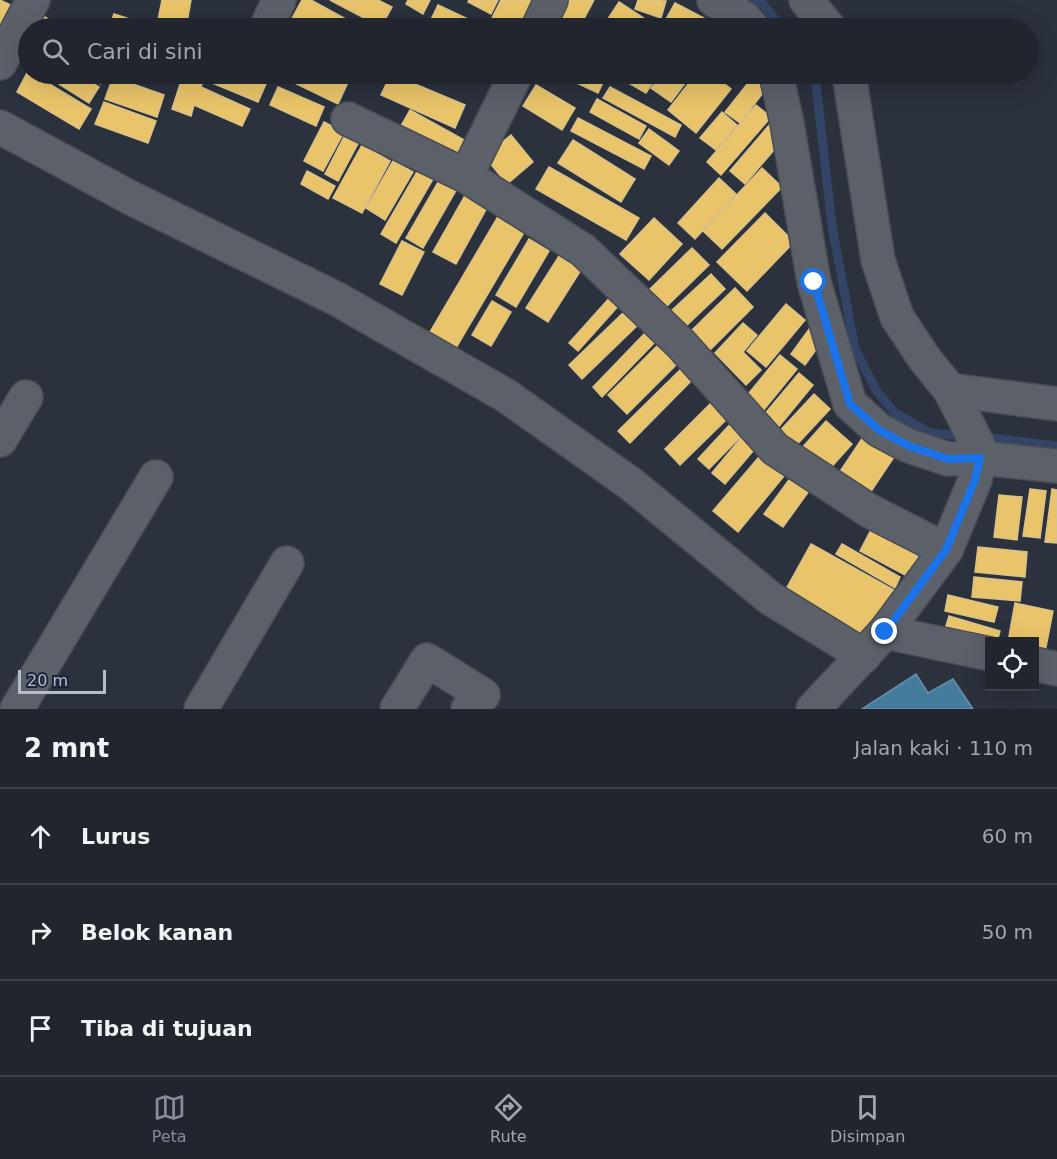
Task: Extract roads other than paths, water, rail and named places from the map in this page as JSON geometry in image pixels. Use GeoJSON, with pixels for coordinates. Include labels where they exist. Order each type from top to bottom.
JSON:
{"type":"FeatureCollection","features":[{"type":"Feature","properties":{"kind":"street"},"geometry":{"type":"LineString","coordinates":[[24,18],[33,0]]}},
{"type":"Feature","properties":{"kind":"street"},"geometry":{"type":"LineString","coordinates":[[271,18],[279,0]]}},
{"type":"Feature","properties":{"kind":"street"},"geometry":{"type":"LineString","coordinates":[[543,18],[551,0]]}},
{"type":"Feature","properties":{"kind":"street"},"geometry":{"type":"LineString","coordinates":[[714,0],[744,18]]}},
{"type":"Feature","properties":{"kind":"street"},"geometry":{"type":"LineString","coordinates":[[806,0],[821,18]]}},
{"type":"Feature","properties":{"kind":"street"},"geometry":{"type":"LineString","coordinates":[[0,63],[18,29]]}},
{"type":"Feature","properties":{"kind":"street"},"geometry":{"type":"LineString","coordinates":[[466,176],[511,84]]}},
{"type":"Feature","properties":{"kind":"street"},"geometry":{"type":"LineString","coordinates":[[778,84],[814,282],[850,404],[879,430],[909,446],[948,459],[979,452],[1057,466]]}},
{"type":"Feature","properties":{"kind":"street"},"geometry":{"type":"LineString","coordinates":[[813,709],[885,632],[946,550],[975,480],[979,452],[956,403],[897,317],[878,260],[851,84]]}},
{"type":"Feature","properties":{"kind":"street"},"geometry":{"type":"LineString","coordinates":[[348,119],[466,176],[583,250],[681,344],[775,449],[868,510],[946,550]]}},
{"type":"Feature","properties":{"kind":"street"},"geometry":{"type":"LineString","coordinates":[[0,127],[131,198],[337,299],[505,395],[631,484],[770,598],[864,656]]}},
{"type":"Feature","properties":{"kind":"street"},"geometry":{"type":"LineString","coordinates":[[0,440],[26,397]]}},
{"type":"Feature","properties":{"kind":"street"},"geometry":{"type":"LineString","coordinates":[[956,403],[1057,404]]}},
{"type":"Feature","properties":{"kind":"street"},"geometry":{"type":"LineString","coordinates":[[18,709],[156,477]]}},
{"type":"Feature","properties":{"kind":"street"},"geometry":{"type":"LineString","coordinates":[[201,709],[287,563]]}},
{"type":"Feature","properties":{"kind":"street"},"geometry":{"type":"LineString","coordinates":[[885,632],[985,653]]}},
{"type":"Feature","properties":{"kind":"street"},"geometry":{"type":"LineString","coordinates":[[397,709],[427,660],[483,695],[468,709]]}},
{"type":"Feature","properties":{"kind":"street"},"geometry":{"type":"LineString","coordinates":[[1039,665],[1057,669]]}},
{"type":"Feature","properties":{"kind":"waterway"},"geometry":{"type":"LineString","coordinates":[[755,0],[763,4],[774,18]]}},
{"type":"Feature","properties":{"kind":"waterway"},"geometry":{"type":"LineString","coordinates":[[816,84],[832,226],[855,349],[876,390],[895,413],[930,433],[965,436]]}},
{"type":"Feature","properties":{"kind":"waterway"},"geometry":{"type":"LineString","coordinates":[[982,437],[1057,446]]}}]}
